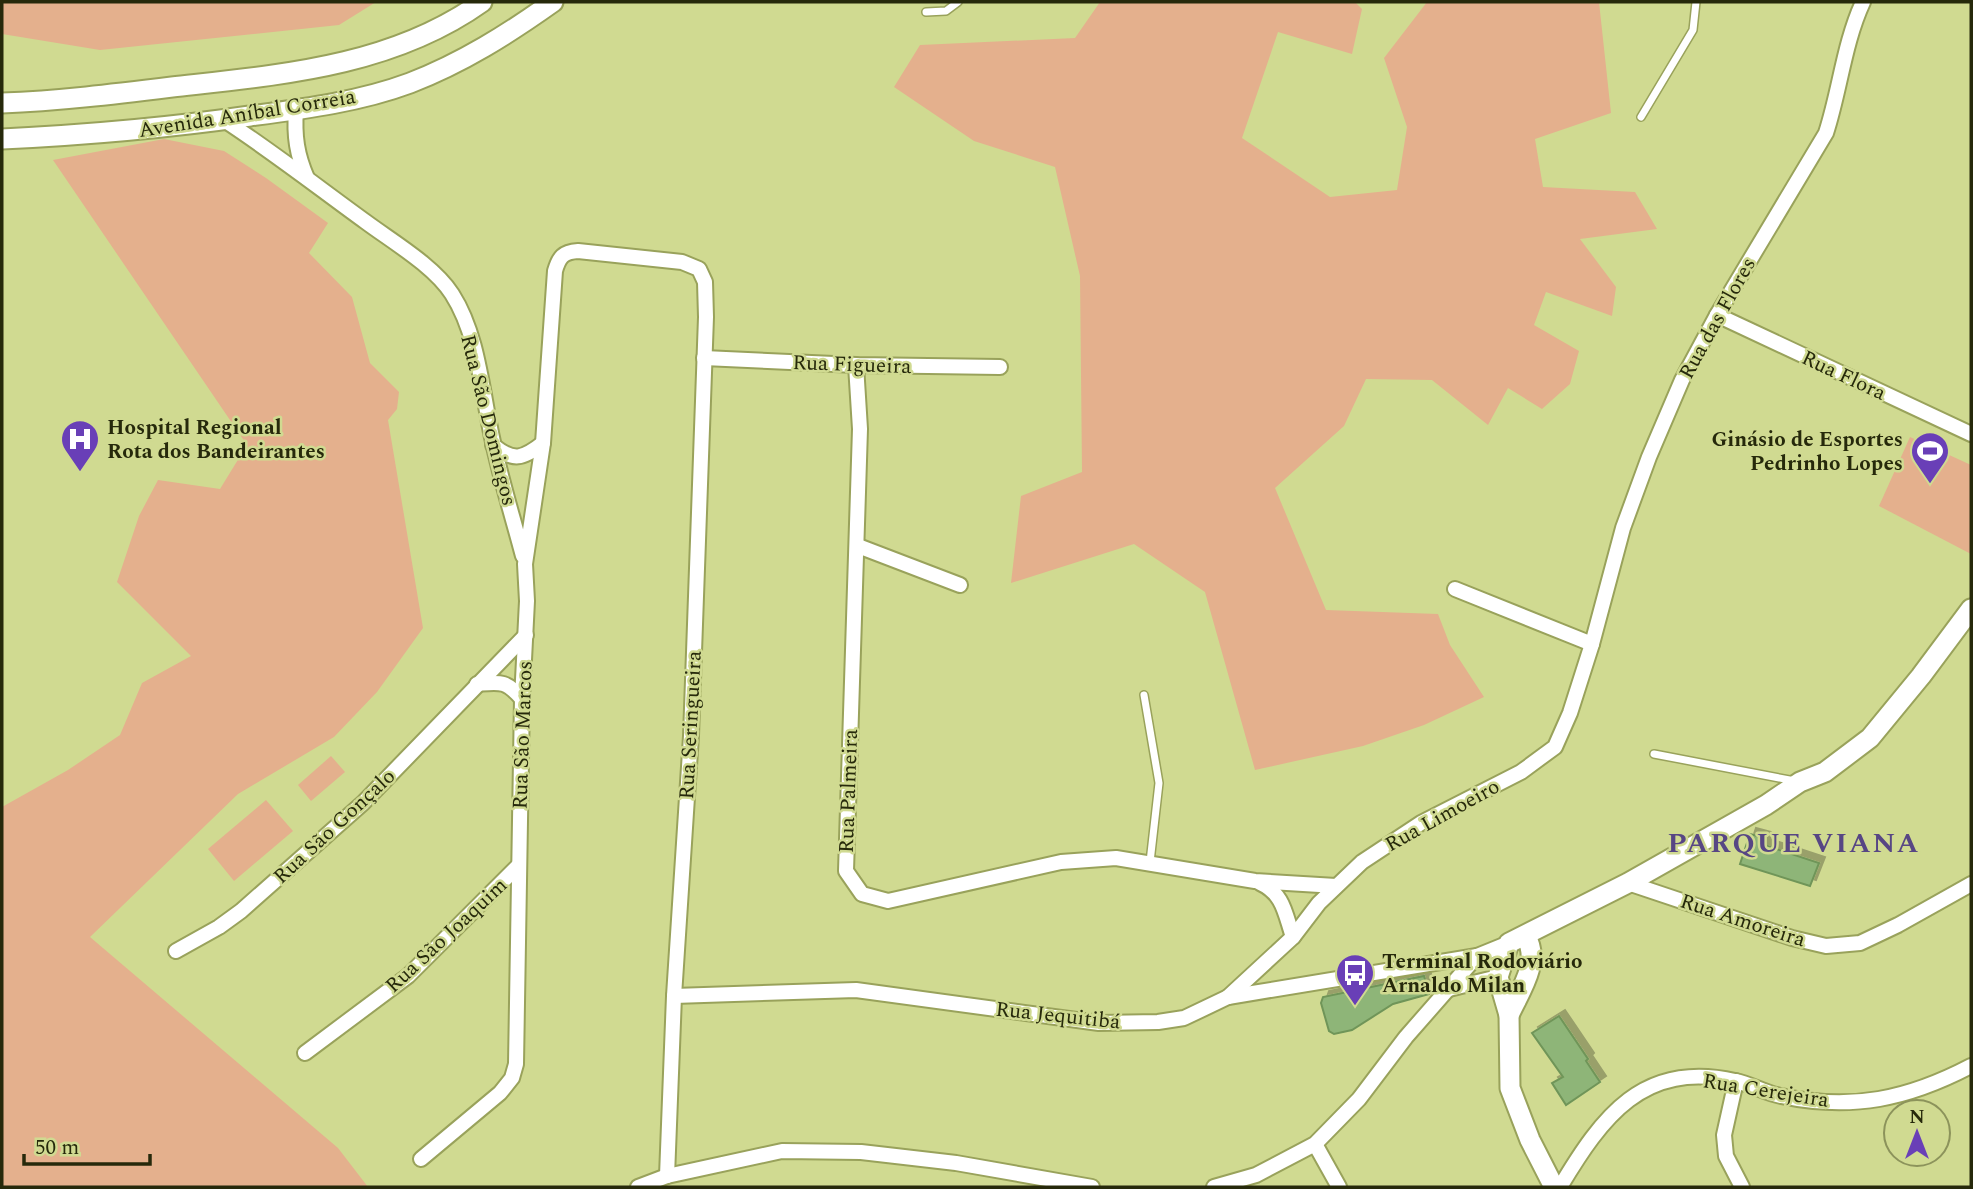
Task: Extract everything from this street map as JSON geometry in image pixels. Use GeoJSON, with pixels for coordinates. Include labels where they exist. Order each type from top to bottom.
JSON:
{"type":"FeatureCollection","features":[{"type":"Feature","properties":{"kind":"main road","name":"Avenida Aníbal Correia"},"geometry":{"type":"LineString","coordinates":[[2,103],[135,92],[320,69],[397,46],[482,2]]}},
{"type":"Feature","properties":{"kind":"main road","name":"Avenida Aníbal Correia"},"geometry":{"type":"LineString","coordinates":[[2,139],[124,132],[296,110],[374,94],[450,66],[506,35],[553,2]]}},
{"type":"Feature","properties":{"kind":"main road"},"geometry":{"type":"LineString","coordinates":[[1554,1187],[1530,1140],[1510,1088],[1509,1015],[1498,977],[1517,940],[1628,883],[1766,805],[1800,782],[1825,772],[1870,738],[1968,617]]}},
{"type":"Feature","properties":{"kind":"main road"},"geometry":{"type":"LineString","coordinates":[[1509,1015],[1553,922]]}},
{"type":"Feature","properties":{"kind":"main road"},"geometry":{"type":"LineString","coordinates":[[1517,940],[1532,951],[1532,962]]}},
{"type":"Feature","properties":{"kind":"main road"},"geometry":{"type":"LineString","coordinates":[[1498,977],[1532,962]]}},
{"type":"Feature","properties":{"kind":"street","name":"Rua das Flores"},"geometry":{"type":"LineString","coordinates":[[1592,644],[1623,528],[1649,457],[1682,380],[1717,315],[1826,133],[1853,29],[1863,2]]}},
{"type":"Feature","properties":{"kind":"street"},"geometry":{"type":"LineString","coordinates":[[296,110],[296,147],[308,180]]}},
{"type":"Feature","properties":{"kind":"street","name":"Rua São Domingos"},"geometry":{"type":"LineString","coordinates":[[223,120],[274,153],[439,278],[452,294],[462,313],[474,349],[493,444],[525,564]]}},
{"type":"Feature","properties":{"kind":"street","name":"Rua São Marcos"},"geometry":{"type":"LineString","coordinates":[[421,1159],[500,1093],[512,1078],[516,1064],[518,866],[526,635],[525,564],[543,443],[555,271],[559,258],[578,251],[682,262],[694,266],[703,274]]}},
{"type":"Feature","properties":{"kind":"street","name":"Rua Seringueira"},"geometry":{"type":"LineString","coordinates":[[667,1176],[674,996],[691,736],[706,317],[703,274]]}},
{"type":"Feature","properties":{"kind":"street","name":"Rua Flora"},"geometry":{"type":"LineString","coordinates":[[1717,315],[1971,434]]}},
{"type":"Feature","properties":{"kind":"street","name":"Rua Figueira"},"geometry":{"type":"LineString","coordinates":[[704,358],[856,365],[1000,367]]}},
{"type":"Feature","properties":{"kind":"street","name":"Rua Palmeira"},"geometry":{"type":"LineString","coordinates":[[856,365],[860,429],[858,545],[848,738],[846,871],[862,894],[888,901],[1060,862],[1116,858],[1255,881],[1336,886]]}},
{"type":"Feature","properties":{"kind":"street"},"geometry":{"type":"LineString","coordinates":[[493,444],[504,454],[513,457],[532,452],[543,443]]}},
{"type":"Feature","properties":{"kind":"street"},"geometry":{"type":"LineString","coordinates":[[858,545],[960,585]]}},
{"type":"Feature","properties":{"kind":"street"},"geometry":{"type":"LineString","coordinates":[[1455,589],[1592,644]]}},
{"type":"Feature","properties":{"kind":"street","name":"Rua São Gonçalo"},"geometry":{"type":"LineString","coordinates":[[176,951],[241,911],[363,803],[526,635]]}},
{"type":"Feature","properties":{"kind":"street","name":"Rua Limoeiro"},"geometry":{"type":"LineString","coordinates":[[1228,997],[1293,937],[1319,902],[1362,862],[1421,822],[1521,772],[1555,747],[1570,713],[1592,644]]}},
{"type":"Feature","properties":{"kind":"street"},"geometry":{"type":"LineString","coordinates":[[477,684],[504,683],[513,688],[522,699]]}},
{"type":"Feature","properties":{"kind":"street","name":"Rua São Joaquim"},"geometry":{"type":"LineString","coordinates":[[305,1053],[408,976],[518,866]]}},
{"type":"Feature","properties":{"kind":"street"},"geometry":{"type":"LineString","coordinates":[[1255,881],[1272,889],[1279,896],[1293,937]]}},
{"type":"Feature","properties":{"kind":"street","name":"Rua Amoreira"},"geometry":{"type":"LineString","coordinates":[[1628,883],[1792,938],[1826,946],[1860,943],[1971,884]]}},
{"type":"Feature","properties":{"kind":"street"},"geometry":{"type":"LineString","coordinates":[[1214,1187],[1233,1184],[1256,1175],[1315,1144],[1359,1099],[1406,1037],[1477,956],[1517,940]]}},
{"type":"Feature","properties":{"kind":"street","name":"Rua Jequitibá"},"geometry":{"type":"LineString","coordinates":[[674,996],[856,990],[1099,1023],[1158,1022],[1184,1018],[1228,997],[1477,956]]}},
{"type":"Feature","properties":{"kind":"street"},"geometry":{"type":"LineString","coordinates":[[1449,989],[1498,977]]}},
{"type":"Feature","properties":{"kind":"street","name":"Rua Cerejeira"},"geometry":{"type":"LineString","coordinates":[[1560,1187],[1586,1143],[1606,1118],[1634,1093],[1671,1079],[1709,1077],[1736,1081],[1779,1096],[1857,1103],[1904,1096],[1948,1079],[1971,1066]]}},
{"type":"Feature","properties":{"kind":"street"},"geometry":{"type":"LineString","coordinates":[[1736,1081],[1724,1135],[1726,1156],[1742,1187]]}},
{"type":"Feature","properties":{"kind":"street"},"geometry":{"type":"LineString","coordinates":[[1315,1144],[1339,1187]]}},
{"type":"Feature","properties":{"kind":"street"},"geometry":{"type":"LineString","coordinates":[[639,1187],[667,1176],[782,1150],[862,1152],[956,1163],[1049,1184],[1092,1187]]}},
{"type":"Feature","properties":{"kind":"lane"},"geometry":{"type":"LineString","coordinates":[[926,12],[946,11],[958,2]]}},
{"type":"Feature","properties":{"kind":"lane"},"geometry":{"type":"LineString","coordinates":[[1641,117],[1690,37],[1695,22],[1696,2]]}},
{"type":"Feature","properties":{"kind":"lane"},"geometry":{"type":"LineString","coordinates":[[1144,695],[1159,783],[1150,862]]}},
{"type":"Feature","properties":{"kind":"lane"},"geometry":{"type":"LineString","coordinates":[[1654,754],[1800,782]]}},
{"type":"Feature","properties":{"kind":"shaded area"},"geometry":{"type":"Polygon","coordinates":[[[2,2],[376,2],[339,25],[100,50],[2,34],[2,2]]]}},
{"type":"Feature","properties":{"kind":"shaded area"},"geometry":{"type":"Polygon","coordinates":[[[1100,2],[1355,2],[1362,9],[1352,54],[1278,32],[1242,138],[1330,197],[1397,190],[1407,127],[1384,58],[1427,2],[1599,2],[1611,113],[1535,139],[1543,187],[1635,192],[1657,229],[1580,239],[1616,287],[1612,316],[1546,292],[1534,325],[1579,351],[1570,384],[1542,409],[1508,388],[1488,425],[1432,380],[1366,379],[1344,426],[1275,488],[1326,610],[1438,614],[1450,645],[1484,697],[1424,725],[1363,746],[1255,770],[1205,592],[1134,544],[1011,583],[1021,496],[1082,472],[1080,276],[1055,167],[974,141],[894,87],[920,45],[1075,38],[1100,2]]]}},
{"type":"Feature","properties":{"kind":"shaded area"},"geometry":{"type":"Polygon","coordinates":[[[164,139],[224,151],[328,223],[309,253],[352,297],[370,363],[399,392],[397,409],[388,420],[423,628],[377,692],[334,737],[238,794],[90,937],[338,1148],[368,1187],[2,1187],[2,807],[68,770],[120,735],[142,683],[191,656],[117,582],[139,516],[158,480],[220,489],[247,445],[53,160],[164,139]]]}},
{"type":"Feature","properties":{"kind":"shaded area","name":"Ginásio de Esportes Pedrinho Lopes"},"geometry":{"type":"Polygon","coordinates":[[[1910,437],[1971,465],[1971,554],[1879,506],[1910,437]]]}},
{"type":"Feature","properties":{"kind":"shaded area"},"geometry":{"type":"Polygon","coordinates":[[[331,756],[345,772],[311,801],[298,785],[331,756]]]}},
{"type":"Feature","properties":{"kind":"shaded area"},"geometry":{"type":"Polygon","coordinates":[[[266,800],[293,831],[234,881],[208,849],[266,800]]]}},
{"type":"Feature","properties":{"kind":"building"},"geometry":{"type":"Polygon","coordinates":[[[1750,834],[1765,838],[1764,845],[1819,863],[1810,886],[1740,864],[1750,834]]]}},
{"type":"Feature","properties":{"kind":"building","name":"Terminal Rodoviário Arnaldo Milan"},"geometry":{"type":"Polygon","coordinates":[[[1424,976],[1429,994],[1393,1004],[1352,1030],[1334,1034],[1329,1031],[1321,1003],[1323,997],[1424,976]]]}},
{"type":"Feature","properties":{"kind":"building"},"geometry":{"type":"Polygon","coordinates":[[[1559,1016],[1600,1082],[1566,1105],[1552,1083],[1563,1077],[1532,1033],[1559,1016]]]}},
{"type":"Feature","properties":{"kind":"place","name":"Hospital Regional Rota dos Bandeirantes"},"geometry":{"type":"Point","coordinates":[80,473]}},
{"type":"Feature","properties":{"kind":"place","name":"Ginásio de Esportes Pedrinho Lopes"},"geometry":{"type":"Point","coordinates":[1930,485]}},
{"type":"Feature","properties":{"kind":"place","name":"Terminal Rodoviário Arnaldo Milan"},"geometry":{"type":"Point","coordinates":[1355,1007]}},
{"type":"Feature","properties":{"kind":"district","name":"PARQUE VIANA"},"geometry":{"type":"Point","coordinates":[1794,842]}}]}
